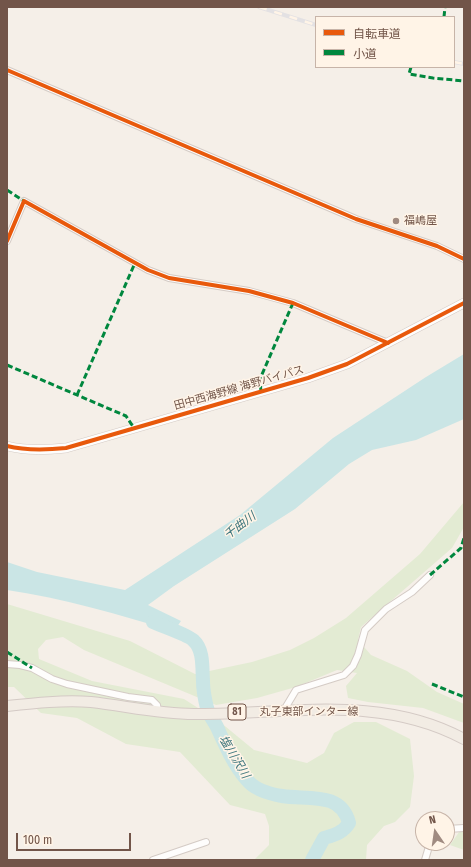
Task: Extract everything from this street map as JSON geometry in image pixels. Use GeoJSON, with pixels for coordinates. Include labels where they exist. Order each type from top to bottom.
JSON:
{"type":"FeatureCollection","features":[{"type":"Feature","properties":{"kind":"main road","name":"丸子東部インター線"},"geometry":{"type":"LineString","coordinates":[[7,706],[68,701],[91,702],[158,712],[193,714],[284,710],[348,710],[398,716],[425,722],[442,728],[464,739]]}},
{"type":"Feature","properties":{"kind":"street"},"geometry":{"type":"LineString","coordinates":[[7,70],[356,219],[437,246],[464,260]]}},
{"type":"Feature","properties":{"kind":"street"},"geometry":{"type":"LineString","coordinates":[[7,241],[24,201],[148,270],[169,278],[249,291],[277,298],[293,303],[388,342]]}},
{"type":"Feature","properties":{"kind":"street","name":"田中西海野線 海野バイパス"},"geometry":{"type":"LineString","coordinates":[[7,446],[21,449],[45,450],[66,448],[328,372],[347,364],[464,303]]}},
{"type":"Feature","properties":{"kind":"street"},"geometry":{"type":"LineString","coordinates":[[284,710],[296,690],[344,675],[353,666],[358,655],[365,630],[386,609],[412,592],[430,576]]}},
{"type":"Feature","properties":{"kind":"street"},"geometry":{"type":"LineString","coordinates":[[7,664],[32,668],[52,679],[67,684],[121,696],[152,700],[156,705],[158,712]]}},
{"type":"Feature","properties":{"kind":"street"},"geometry":{"type":"LineString","coordinates":[[153,860],[206,842]]}},
{"type":"Feature","properties":{"kind":"green space"},"geometry":{"type":"Polygon","coordinates":[[[464,502],[464,527],[452,548],[361,627],[358,640],[371,655],[407,671],[437,692],[464,704],[464,723],[423,708],[368,702],[348,698],[346,686],[357,673],[337,670],[296,687],[257,698],[216,705],[84,650],[63,637],[46,640],[38,649],[39,659],[92,681],[184,699],[220,722],[254,750],[307,763],[324,753],[334,733],[354,722],[376,722],[410,739],[414,776],[410,807],[395,822],[384,826],[367,845],[366,860],[254,860],[269,845],[269,826],[265,814],[230,805],[180,752],[126,744],[77,718],[41,713],[14,687],[7,687],[7,604],[130,641],[195,674],[252,662],[290,650],[314,638],[346,618],[420,554],[464,502]]]}},
{"type":"Feature","properties":{"kind":"green space"},"geometry":{"type":"Polygon","coordinates":[[[464,825],[464,850],[455,847],[455,838],[464,825]]]}},
{"type":"Feature","properties":{"kind":"water","name":"千曲川"},"geometry":{"type":"Polygon","coordinates":[[[464,354],[464,419],[416,440],[372,450],[349,464],[295,509],[174,586],[148,605],[181,621],[174,631],[70,602],[7,590],[7,562],[37,572],[125,590],[240,515],[333,438],[464,354]]]}},
{"type":"Feature","properties":{"kind":"waterway","name":"塩川沢川"},"geometry":{"type":"LineString","coordinates":[[153,622],[187,636],[197,645],[201,654],[204,691],[208,711],[234,761],[250,783],[268,793],[331,801],[339,806],[345,813],[349,823],[347,826],[335,835],[324,838],[312,860]]}},
{"type":"Feature","properties":{"kind":"railway"},"geometry":{"type":"LineString","coordinates":[[259,7],[315,25]]}},
{"type":"Feature","properties":{"kind":"railway"},"geometry":{"type":"LineString","coordinates":[[455,62],[464,64]]}},
{"type":"Feature","properties":{"kind":"marked path"},"geometry":{"type":"LineString","coordinates":[[444,16],[445,7]]}},
{"type":"Feature","properties":{"kind":"marked path"},"geometry":{"type":"LineString","coordinates":[[411,68],[409,74],[464,81]]}},
{"type":"Feature","properties":{"kind":"marked path"},"geometry":{"type":"LineString","coordinates":[[7,190],[24,201]]}},
{"type":"Feature","properties":{"kind":"marked path"},"geometry":{"type":"LineString","coordinates":[[77,395],[135,263]]}},
{"type":"Feature","properties":{"kind":"marked path"},"geometry":{"type":"LineString","coordinates":[[261,392],[260,379],[293,303]]}},
{"type":"Feature","properties":{"kind":"marked path"},"geometry":{"type":"LineString","coordinates":[[7,365],[126,416],[134,428]]}},
{"type":"Feature","properties":{"kind":"marked path"},"geometry":{"type":"LineString","coordinates":[[430,575],[461,548],[464,538]]}},
{"type":"Feature","properties":{"kind":"marked path"},"geometry":{"type":"LineString","coordinates":[[7,652],[32,668]]}},
{"type":"Feature","properties":{"kind":"marked path"},"geometry":{"type":"LineString","coordinates":[[432,684],[464,697]]}},
{"type":"Feature","properties":{"kind":"cycle path"},"geometry":{"type":"LineString","coordinates":[[7,70],[356,219],[437,246],[464,259]]}},
{"type":"Feature","properties":{"kind":"cycle path"},"geometry":{"type":"LineString","coordinates":[[7,241],[24,201],[148,270],[169,278],[249,291],[293,303],[388,343]]}},
{"type":"Feature","properties":{"kind":"cycle path"},"geometry":{"type":"LineString","coordinates":[[7,446],[36,450],[66,448],[308,378],[347,364],[464,303]]}},
{"type":"Feature","properties":{"kind":"place","name":"福嶋屋"},"geometry":{"type":"Point","coordinates":[396,221]}}]}
